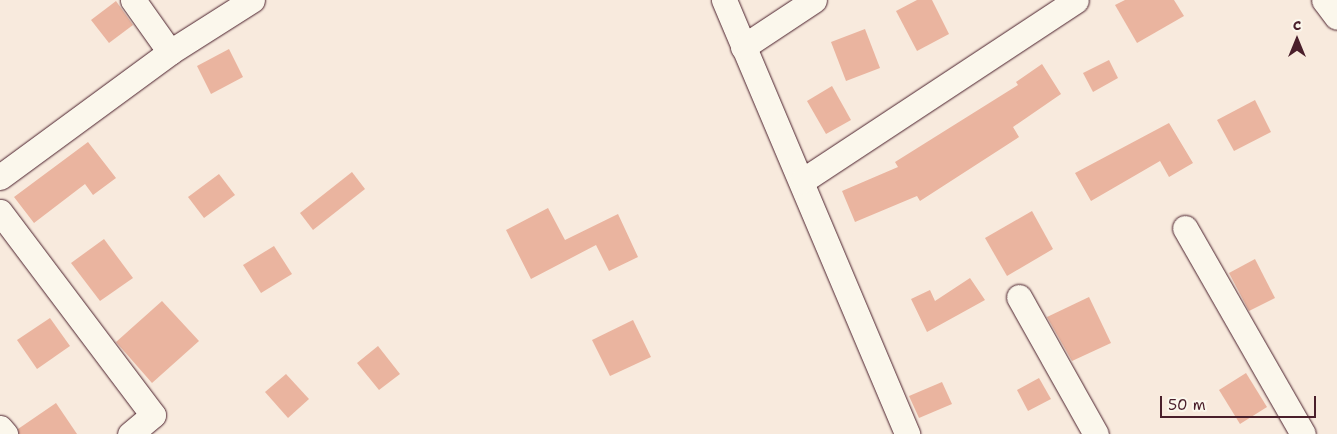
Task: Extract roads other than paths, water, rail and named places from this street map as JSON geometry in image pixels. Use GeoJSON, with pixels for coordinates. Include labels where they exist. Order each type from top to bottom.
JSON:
{"type":"FeatureCollection","features":[{"type":"Feature","properties":{"kind":"street"},"geometry":{"type":"LineString","coordinates":[[133,0],[170,52]]}},
{"type":"Feature","properties":{"kind":"street"},"geometry":{"type":"LineString","coordinates":[[0,177],[170,52],[252,0]]}},
{"type":"Feature","properties":{"kind":"street"},"geometry":{"type":"LineString","coordinates":[[724,0],[802,181],[907,434]]}},
{"type":"Feature","properties":{"kind":"street"},"geometry":{"type":"LineString","coordinates":[[743,47],[814,0]]}},
{"type":"Feature","properties":{"kind":"street"},"geometry":{"type":"LineString","coordinates":[[802,181],[1076,0]]}},
{"type":"Feature","properties":{"kind":"street"},"geometry":{"type":"LineString","coordinates":[[1324,0],[1337,18]]}},
{"type":"Feature","properties":{"kind":"street"},"geometry":{"type":"LineString","coordinates":[[0,212],[153,415],[130,434]]}},
{"type":"Feature","properties":{"kind":"street"},"geometry":{"type":"LineString","coordinates":[[1185,228],[1303,434]]}},
{"type":"Feature","properties":{"kind":"street"},"geometry":{"type":"LineString","coordinates":[[1020,297],[1096,434]]}},
{"type":"Feature","properties":{"kind":"street"},"geometry":{"type":"LineString","coordinates":[[0,428],[5,434]]}}]}
